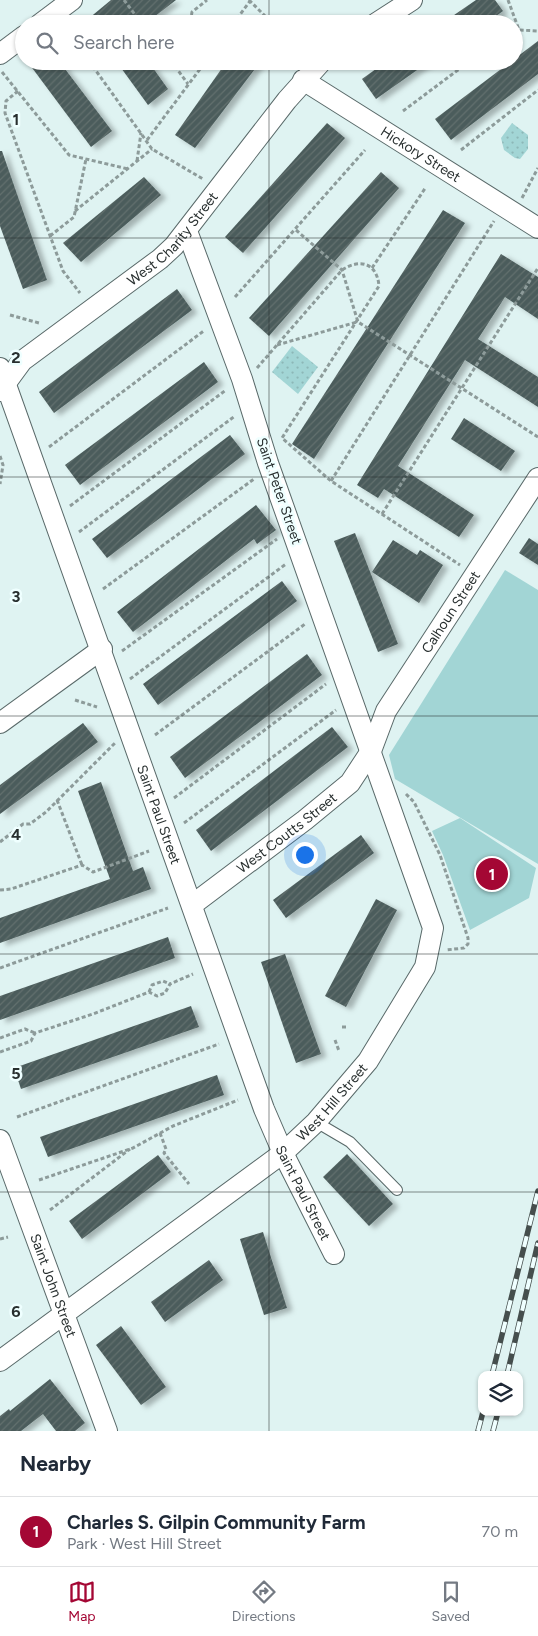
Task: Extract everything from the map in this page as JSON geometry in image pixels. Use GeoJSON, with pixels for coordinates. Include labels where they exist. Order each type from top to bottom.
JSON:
{"type":"FeatureCollection","features":[{"type":"Feature","properties":{"kind":"street"},"geometry":{"type":"LineString","coordinates":[[52,15],[72,0]]}},
{"type":"Feature","properties":{"kind":"street"},"geometry":{"type":"LineString","coordinates":[[389,15],[412,0]]}},
{"type":"Feature","properties":{"kind":"street"},"geometry":{"type":"LineString","coordinates":[[1,63],[15,47]]}},
{"type":"Feature","properties":{"kind":"street","name":"West Charity Street"},"geometry":{"type":"LineString","coordinates":[[2,381],[22,360],[160,259],[187,231],[303,80],[313,70]]}},
{"type":"Feature","properties":{"kind":"street","name":"Hickory Street"},"geometry":{"type":"LineString","coordinates":[[303,80],[538,228]]}},
{"type":"Feature","properties":{"kind":"street","name":"Saint Peter Street"},"geometry":{"type":"LineString","coordinates":[[187,231],[242,379],[272,473],[371,751]]}},
{"type":"Feature","properties":{"kind":"street","name":"Saint Paul Street"},"geometry":{"type":"LineString","coordinates":[[2,381],[102,649],[114,690],[130,728],[264,1109],[282,1153],[334,1254]]}},
{"type":"Feature","properties":{"kind":"street","name":"Calhoun Street"},"geometry":{"type":"LineString","coordinates":[[371,751],[386,711],[538,478]]}},
{"type":"Feature","properties":{"kind":"street"},"geometry":{"type":"LineString","coordinates":[[0,723],[102,649]]}},
{"type":"Feature","properties":{"kind":"street","name":"West Coutts Street"},"geometry":{"type":"LineString","coordinates":[[192,905],[305,820],[350,783],[371,751]]}},
{"type":"Feature","properties":{"kind":"street","name":"West Hill Street"},"geometry":{"type":"LineString","coordinates":[[0,1361],[282,1153],[316,1122],[373,1052],[425,967],[433,928],[371,751]]}},
{"type":"Feature","properties":{"kind":"street","name":"Saint John Street"},"geometry":{"type":"LineString","coordinates":[[0,1140],[107,1431]]}},
{"type":"Feature","properties":{"kind":"lane"},"geometry":{"type":"LineString","coordinates":[[316,1122],[350,1142],[397,1190]]}},
{"type":"Feature","properties":{"kind":"path"},"geometry":{"type":"LineString","coordinates":[[124,0],[135,15]]}},
{"type":"Feature","properties":{"kind":"path"},"geometry":{"type":"LineString","coordinates":[[192,15],[192,12],[207,0]]}},
{"type":"Feature","properties":{"kind":"path"},"geometry":{"type":"LineString","coordinates":[[508,0],[514,15]]}},
{"type":"Feature","properties":{"kind":"path"},"geometry":{"type":"LineString","coordinates":[[240,15],[250,1],[264,15]]}},
{"type":"Feature","properties":{"kind":"path"},"geometry":{"type":"LineString","coordinates":[[523,30],[538,31]]}},
{"type":"Feature","properties":{"kind":"path"},"geometry":{"type":"LineString","coordinates":[[1,63],[18,91],[69,155],[128,169]]}},
{"type":"Feature","properties":{"kind":"path"},"geometry":{"type":"LineString","coordinates":[[96,70],[152,149],[205,180]]}},
{"type":"Feature","properties":{"kind":"path"},"geometry":{"type":"LineString","coordinates":[[177,70],[188,84]]}},
{"type":"Feature","properties":{"kind":"path"},"geometry":{"type":"LineString","coordinates":[[147,140],[199,70]]}},
{"type":"Feature","properties":{"kind":"path"},"geometry":{"type":"LineString","coordinates":[[402,111],[458,70]]}},
{"type":"Feature","properties":{"kind":"path"},"geometry":{"type":"LineString","coordinates":[[461,150],[538,90]]}},
{"type":"Feature","properties":{"kind":"path"},"geometry":{"type":"LineString","coordinates":[[18,91],[6,101],[6,113],[62,271],[80,292]]}},
{"type":"Feature","properties":{"kind":"path"},"geometry":{"type":"LineString","coordinates":[[136,162],[141,132]]}},
{"type":"Feature","properties":{"kind":"path"},"geometry":{"type":"LineString","coordinates":[[75,212],[152,149]]}},
{"type":"Feature","properties":{"kind":"path"},"geometry":{"type":"LineString","coordinates":[[235,297],[365,150]]}},
{"type":"Feature","properties":{"kind":"path"},"geometry":{"type":"LineString","coordinates":[[50,236],[74,218],[86,159]]}},
{"type":"Feature","properties":{"kind":"path"},"geometry":{"type":"LineString","coordinates":[[525,192],[538,168]]}},
{"type":"Feature","properties":{"kind":"path"},"geometry":{"type":"LineString","coordinates":[[372,268],[426,187]]}},
{"type":"Feature","properties":{"kind":"path"},"geometry":{"type":"LineString","coordinates":[[331,481],[490,228]]}},
{"type":"Feature","properties":{"kind":"path"},"geometry":{"type":"LineString","coordinates":[[296,230],[342,270],[358,322],[538,437]]}},
{"type":"Feature","properties":{"kind":"path"},"geometry":{"type":"LineString","coordinates":[[256,368],[342,270],[352,263],[362,262],[372,268],[379,276],[379,286],[358,322],[282,438],[331,481],[475,575]]}},
{"type":"Feature","properties":{"kind":"path"},"geometry":{"type":"LineString","coordinates":[[382,514],[538,268]]}},
{"type":"Feature","properties":{"kind":"path"},"geometry":{"type":"LineString","coordinates":[[10,315],[39,323]]}},
{"type":"Feature","properties":{"kind":"path"},"geometry":{"type":"LineString","coordinates":[[277,346],[358,322]]}},
{"type":"Feature","properties":{"kind":"path"},"geometry":{"type":"LineString","coordinates":[[49,447],[205,329]]}},
{"type":"Feature","properties":{"kind":"path"},"geometry":{"type":"LineString","coordinates":[[70,506],[226,390]]}},
{"type":"Feature","properties":{"kind":"path"},"geometry":{"type":"LineString","coordinates":[[79,532],[235,416]]}},
{"type":"Feature","properties":{"kind":"path"},"geometry":{"type":"LineString","coordinates":[[0,456],[3,464],[0,484]]}},
{"type":"Feature","properties":{"kind":"path"},"geometry":{"type":"LineString","coordinates":[[103,589],[257,476]]}},
{"type":"Feature","properties":{"kind":"path"},"geometry":{"type":"LineString","coordinates":[[122,650],[280,537]]}},
{"type":"Feature","properties":{"kind":"path"},"geometry":{"type":"LineString","coordinates":[[114,690],[288,562]]}},
{"type":"Feature","properties":{"kind":"path"},"geometry":{"type":"LineString","coordinates":[[156,735],[309,621]]}},
{"type":"Feature","properties":{"kind":"path"},"geometry":{"type":"LineString","coordinates":[[174,798],[331,681]]}},
{"type":"Feature","properties":{"kind":"path"},"geometry":{"type":"LineString","coordinates":[[74,700],[97,707]]}},
{"type":"Feature","properties":{"kind":"path"},"geometry":{"type":"LineString","coordinates":[[184,823],[340,707]]}},
{"type":"Feature","properties":{"kind":"path"},"geometry":{"type":"LineString","coordinates":[[0,842],[23,824],[30,824],[130,728]]}},
{"type":"Feature","properties":{"kind":"path"},"geometry":{"type":"LineString","coordinates":[[403,791],[414,802],[440,855],[468,938],[468,944],[464,948],[441,950]]}},
{"type":"Feature","properties":{"kind":"path"},"geometry":{"type":"LineString","coordinates":[[57,800],[82,865],[93,872],[149,851]]}},
{"type":"Feature","properties":{"kind":"path"},"geometry":{"type":"LineString","coordinates":[[0,890],[11,889],[82,865]]}},
{"type":"Feature","properties":{"kind":"path"},"geometry":{"type":"LineString","coordinates":[[0,968],[168,908]]}},
{"type":"Feature","properties":{"kind":"path"},"geometry":{"type":"LineString","coordinates":[[149,992],[157,996],[166,993],[170,984],[193,974]]}},
{"type":"Feature","properties":{"kind":"path"},"geometry":{"type":"LineString","coordinates":[[0,1038],[26,1029],[35,1033],[94,1014],[149,992],[152,985],[163,981],[170,984]]}},
{"type":"Feature","properties":{"kind":"path"},"geometry":{"type":"LineString","coordinates":[[342,1027],[348,1028]]}},
{"type":"Feature","properties":{"kind":"path"},"geometry":{"type":"LineString","coordinates":[[0,1052],[31,1041],[35,1033]]}},
{"type":"Feature","properties":{"kind":"path"},"geometry":{"type":"LineString","coordinates":[[335,1040],[339,1051]]}},
{"type":"Feature","properties":{"kind":"path"},"geometry":{"type":"LineString","coordinates":[[17,1117],[219,1044]]}},
{"type":"Feature","properties":{"kind":"path"},"geometry":{"type":"LineString","coordinates":[[50,1210],[132,1148],[160,1133],[238,1100]]}},
{"type":"Feature","properties":{"kind":"path"},"geometry":{"type":"LineString","coordinates":[[160,1133],[166,1148],[164,1152],[189,1184]]}},
{"type":"Feature","properties":{"kind":"path"},"geometry":{"type":"LineString","coordinates":[[39,1180],[132,1148]]}},
{"type":"Feature","properties":{"kind":"path"},"geometry":{"type":"LineString","coordinates":[[0,1240],[8,1237]]}},
{"type":"Feature","properties":{"kind":"shaded area"},"geometry":{"type":"Polygon","coordinates":[[[512,123],[528,135],[528,149],[520,159],[515,158],[504,150],[501,138],[512,123]]]}},
{"type":"Feature","properties":{"kind":"shaded area"},"geometry":{"type":"Polygon","coordinates":[[[292,346],[318,367],[298,394],[272,372],[292,346]]]}},
{"type":"Feature","properties":{"kind":"shaded area"},"geometry":{"type":"Polygon","coordinates":[[[505,570],[538,590],[538,864],[395,779],[389,755],[505,570]]]}},
{"type":"Feature","properties":{"kind":"shaded area"},"geometry":{"type":"Polygon","coordinates":[[[460,818],[536,868],[529,898],[470,930],[443,855],[432,831],[460,818]]]}},
{"type":"Feature","properties":{"kind":"building"},"geometry":{"type":"Polygon","coordinates":[[[111,0],[176,0],[157,15],[93,15],[111,0]]]}},
{"type":"Feature","properties":{"kind":"building"},"geometry":{"type":"Polygon","coordinates":[[[476,0],[495,0],[503,11],[497,15],[454,15],[476,0]]]}},
{"type":"Feature","properties":{"kind":"building"},"geometry":{"type":"Polygon","coordinates":[[[538,41],[538,74],[451,140],[435,119],[500,70],[523,70],[523,52],[538,41]]]}},
{"type":"Feature","properties":{"kind":"building"},"geometry":{"type":"Polygon","coordinates":[[[34,70],[66,70],[112,131],[91,147],[34,70]]]}},
{"type":"Feature","properties":{"kind":"building"},"geometry":{"type":"Polygon","coordinates":[[[123,70],[154,70],[168,89],[148,105],[123,70]]]}},
{"type":"Feature","properties":{"kind":"building"},"geometry":{"type":"Polygon","coordinates":[[[221,70],[254,70],[195,148],[175,135],[221,70]]]}},
{"type":"Feature","properties":{"kind":"building"},"geometry":{"type":"Polygon","coordinates":[[[374,70],[417,70],[376,99],[362,79],[374,70]]]}},
{"type":"Feature","properties":{"kind":"building"},"geometry":{"type":"Polygon","coordinates":[[[327,123],[345,138],[243,253],[225,237],[327,123]]]}},
{"type":"Feature","properties":{"kind":"building"},"geometry":{"type":"Polygon","coordinates":[[[0,151],[2,151],[47,280],[23,289],[0,226],[0,151]]]}},
{"type":"Feature","properties":{"kind":"building"},"geometry":{"type":"Polygon","coordinates":[[[381,172],[399,188],[269,336],[249,318],[381,172]]]}},
{"type":"Feature","properties":{"kind":"building"},"geometry":{"type":"Polygon","coordinates":[[[144,177],[161,195],[81,262],[63,243],[144,177]]]}},
{"type":"Feature","properties":{"kind":"building"},"geometry":{"type":"Polygon","coordinates":[[[443,210],[465,223],[314,459],[292,444],[443,210]]]}},
{"type":"Feature","properties":{"kind":"building"},"geometry":{"type":"Polygon","coordinates":[[[501,254],[538,277],[538,319],[505,297],[478,339],[538,377],[538,407],[465,360],[398,466],[474,515],[459,537],[384,489],[378,498],[357,485],[501,254]]]}},
{"type":"Feature","properties":{"kind":"building"},"geometry":{"type":"Polygon","coordinates":[[[177,289],[192,310],[54,413],[39,392],[177,289]]]}},
{"type":"Feature","properties":{"kind":"building"},"geometry":{"type":"Polygon","coordinates":[[[204,362],[218,382],[80,485],[65,465],[204,362]]]}},
{"type":"Feature","properties":{"kind":"building"},"geometry":{"type":"Polygon","coordinates":[[[464,418],[515,451],[501,471],[451,439],[464,418]]]}},
{"type":"Feature","properties":{"kind":"building"},"geometry":{"type":"Polygon","coordinates":[[[230,435],[245,454],[107,558],[92,539],[230,435]]]}},
{"type":"Feature","properties":{"kind":"building"},"geometry":{"type":"Polygon","coordinates":[[[256,505],[276,530],[257,544],[254,539],[133,632],[117,612],[256,505]]]}},
{"type":"Feature","properties":{"kind":"building"},"geometry":{"type":"Polygon","coordinates":[[[355,533],[398,644],[378,652],[334,541],[355,533]]]}},
{"type":"Feature","properties":{"kind":"building"},"geometry":{"type":"Polygon","coordinates":[[[529,538],[538,544],[538,565],[519,553],[529,538]]]}},
{"type":"Feature","properties":{"kind":"building"},"geometry":{"type":"Polygon","coordinates":[[[393,540],[417,555],[420,550],[443,565],[419,603],[372,572],[393,540]]]}},
{"type":"Feature","properties":{"kind":"building"},"geometry":{"type":"Polygon","coordinates":[[[282,581],[297,601],[158,705],[143,684],[282,581]]]}},
{"type":"Feature","properties":{"kind":"building"},"geometry":{"type":"Polygon","coordinates":[[[307,654],[322,675],[185,778],[170,757],[307,654]]]}},
{"type":"Feature","properties":{"kind":"building"},"geometry":{"type":"Polygon","coordinates":[[[83,723],[98,742],[0,814],[0,785],[83,723]]]}},
{"type":"Feature","properties":{"kind":"building"},"geometry":{"type":"Polygon","coordinates":[[[332,727],[348,747],[211,851],[196,830],[332,727]]]}},
{"type":"Feature","properties":{"kind":"building"},"geometry":{"type":"Polygon","coordinates":[[[101,782],[133,871],[143,867],[151,889],[0,943],[0,918],[110,879],[78,791],[101,782]]]}},
{"type":"Feature","properties":{"kind":"building"},"geometry":{"type":"Polygon","coordinates":[[[361,835],[374,853],[286,918],[273,900],[361,835]]]}},
{"type":"Feature","properties":{"kind":"building"},"geometry":{"type":"Polygon","coordinates":[[[376,899],[397,910],[346,1007],[325,996],[376,899]]]}},
{"type":"Feature","properties":{"kind":"building"},"geometry":{"type":"Polygon","coordinates":[[[168,937],[175,958],[0,1020],[0,996],[168,937]]]}},
{"type":"Feature","properties":{"kind":"building"},"geometry":{"type":"Polygon","coordinates":[[[285,954],[321,1054],[296,1063],[261,962],[285,954]]]}},
{"type":"Feature","properties":{"kind":"building"},"geometry":{"type":"Polygon","coordinates":[[[191,1006],[199,1027],[21,1089],[14,1068],[191,1006]]]}},
{"type":"Feature","properties":{"kind":"building"},"geometry":{"type":"Polygon","coordinates":[[[217,1075],[224,1095],[48,1157],[40,1137],[217,1075]]]}},
{"type":"Feature","properties":{"kind":"building"},"geometry":{"type":"Polygon","coordinates":[[[347,1154],[393,1204],[369,1226],[323,1177],[347,1154]]]}},
{"type":"Feature","properties":{"kind":"building"},"geometry":{"type":"Polygon","coordinates":[[[158,1155],[171,1172],[82,1239],[69,1221],[158,1155]]]}},
{"type":"Feature","properties":{"kind":"building"},"geometry":{"type":"Polygon","coordinates":[[[263,1232],[287,1308],[264,1315],[240,1239],[263,1232]]]}},
{"type":"Feature","properties":{"kind":"building"},"geometry":{"type":"Polygon","coordinates":[[[209,1260],[223,1280],[165,1322],[151,1302],[209,1260]]]}},
{"type":"Feature","properties":{"kind":"building"},"geometry":{"type":"Polygon","coordinates":[[[121,1326],[166,1387],[141,1405],[96,1345],[121,1326]]]}},
{"type":"Feature","properties":{"kind":"building"},"geometry":{"type":"Polygon","coordinates":[[[50,1379],[85,1423],[75,1431],[56,1431],[43,1414],[21,1431],[0,1431],[0,1416],[9,1409],[10,1411],[50,1379]]]}},
{"type":"Feature","properties":{"kind":"railway"},"geometry":{"type":"LineString","coordinates":[[493,1371],[538,1191]]}},
{"type":"Feature","properties":{"kind":"railway"},"geometry":{"type":"LineString","coordinates":[[508,1371],[538,1243]]}},
{"type":"Feature","properties":{"kind":"railway"},"geometry":{"type":"LineString","coordinates":[[478,1431],[482,1416]]}},
{"type":"Feature","properties":{"kind":"railway"},"geometry":{"type":"LineString","coordinates":[[493,1431],[497,1416]]}},
{"type":"Feature","properties":{"kind":"place","name":"Charles S. Gilpin Community Farm"},"geometry":{"type":"Point","coordinates":[492,874]}}]}
